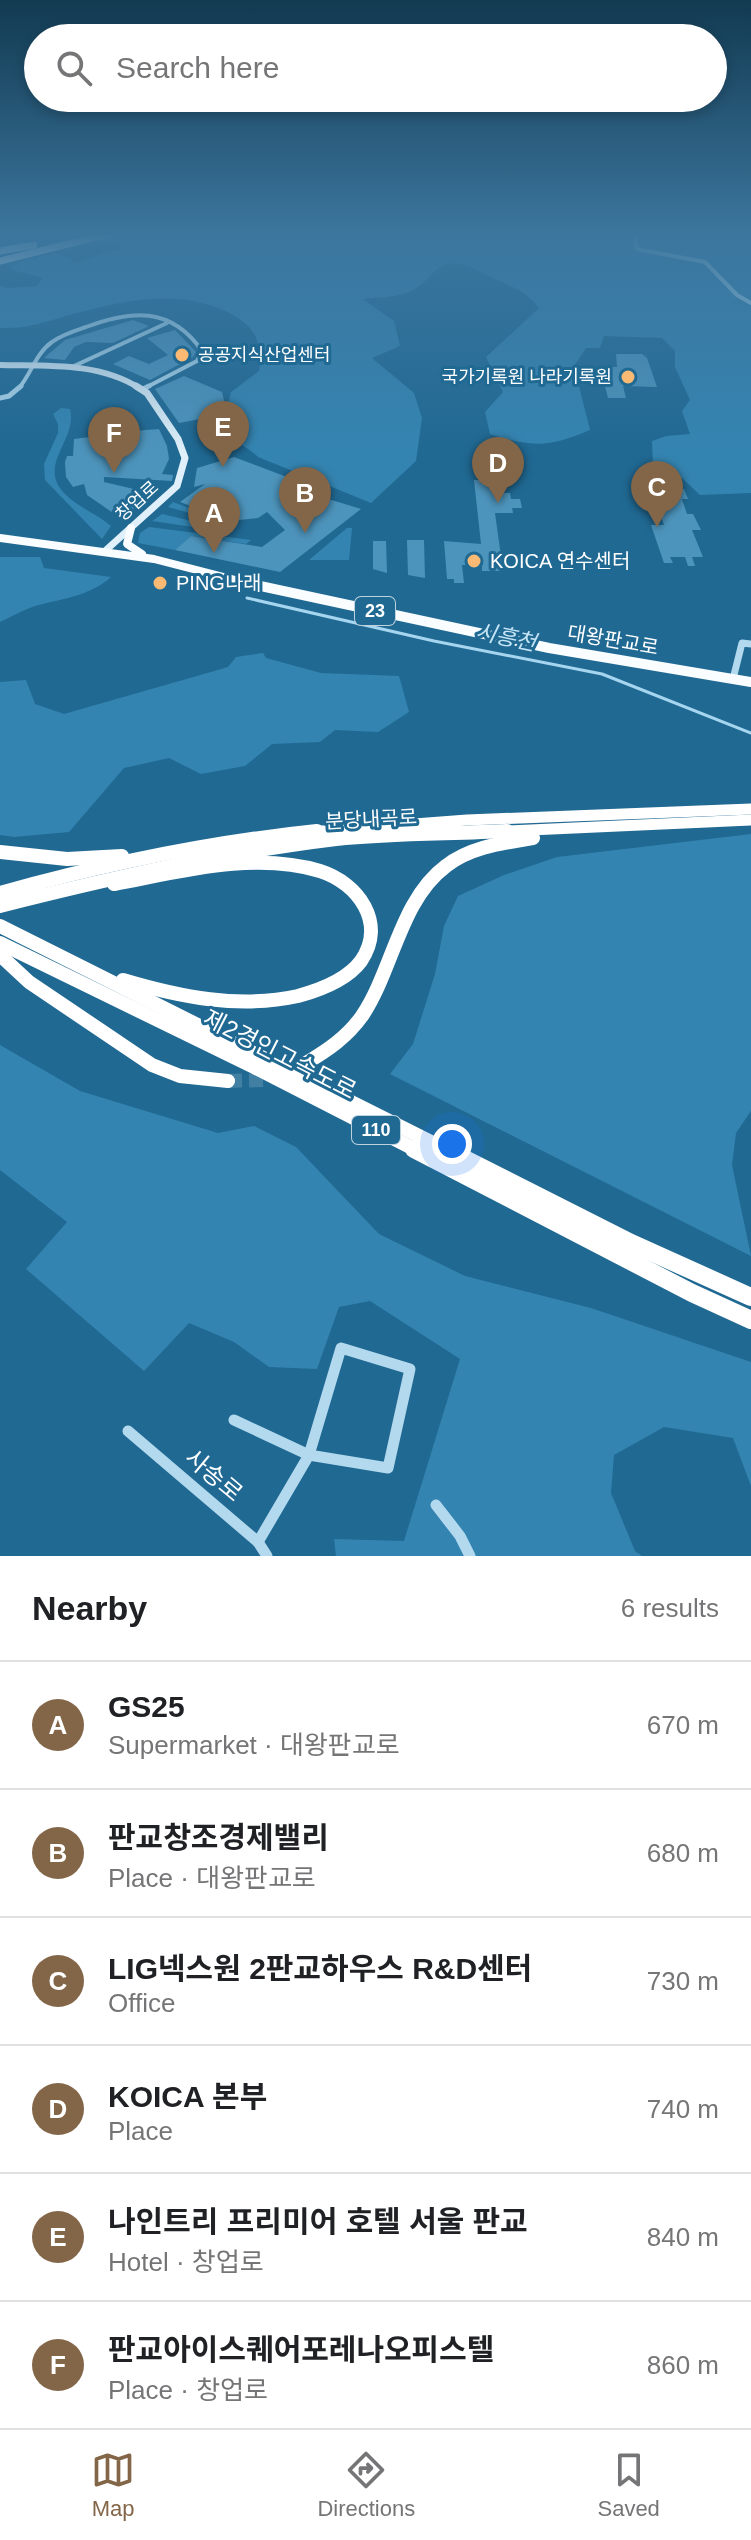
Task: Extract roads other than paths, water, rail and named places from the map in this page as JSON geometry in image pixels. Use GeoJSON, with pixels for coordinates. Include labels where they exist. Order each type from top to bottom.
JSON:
{"type":"FeatureCollection","features":[{"type":"Feature","properties":{"kind":"highway","name":"분당내곡로"},"geometry":{"type":"LineString","coordinates":[[0,893],[129,860],[278,834],[751,809]]}},
{"type":"Feature","properties":{"kind":"highway","name":"분당내곡로"},"geometry":{"type":"LineString","coordinates":[[6,904],[151,868],[339,839],[751,820]]}},
{"type":"Feature","properties":{"kind":"highway"},"geometry":{"type":"LineString","coordinates":[[306,1063],[338,1045],[358,1021],[390,963],[420,896],[446,866],[486,848],[597,828]]}},
{"type":"Feature","properties":{"kind":"highway"},"geometry":{"type":"LineString","coordinates":[[0,852],[67,859],[200,846]]}},
{"type":"Feature","properties":{"kind":"highway"},"geometry":{"type":"LineString","coordinates":[[6,904],[217,866],[274,865],[306,868],[334,876],[363,898],[372,919],[364,954],[341,979],[312,992],[276,1000],[232,1001],[173,994],[75,963]]}},
{"type":"Feature","properties":{"kind":"highway","name":"제2경인고속도로"},"geometry":{"type":"LineString","coordinates":[[0,926],[631,1243],[751,1297]]}},
{"type":"Feature","properties":{"kind":"highway","name":"제2경인고속도로"},"geometry":{"type":"LineString","coordinates":[[0,943],[254,1067],[677,1286],[751,1320]]}},
{"type":"Feature","properties":{"kind":"highway"},"geometry":{"type":"LineString","coordinates":[[0,955],[29,982],[152,1065],[180,1076],[228,1081]]}},
{"type":"Feature","properties":{"kind":"main road"},"geometry":{"type":"LineString","coordinates":[[131,528],[126,541],[129,547],[154,559]]}},
{"type":"Feature","properties":{"kind":"main road","name":"대왕판교로"},"geometry":{"type":"LineString","coordinates":[[0,538],[154,559],[192,571],[465,631],[751,682]]}},
{"type":"Feature","properties":{"kind":"street"},"geometry":{"type":"LineString","coordinates":[[0,365],[33,364],[74,366],[101,371],[143,389],[190,366],[202,356],[192,337],[167,323],[141,313],[121,315],[51,342],[33,364],[15,394],[0,398]]}},
{"type":"Feature","properties":{"kind":"street"},"geometry":{"type":"LineString","coordinates":[[74,366],[167,323]]}},
{"type":"Feature","properties":{"kind":"street","name":"창업로"},"geometry":{"type":"LineString","coordinates":[[105,551],[172,491],[185,464],[178,439],[143,389]]}},
{"type":"Feature","properties":{"kind":"street"},"geometry":{"type":"LineString","coordinates":[[733,679],[742,643],[751,644]]}},
{"type":"Feature","properties":{"kind":"street"},"geometry":{"type":"LineString","coordinates":[[234,1420],[310,1455],[388,1468],[410,1369],[341,1348],[310,1455],[302,1474],[258,1542]]}},
{"type":"Feature","properties":{"kind":"street","name":"사송로"},"geometry":{"type":"LineString","coordinates":[[128,1431],[258,1542],[267,1556]]}},
{"type":"Feature","properties":{"kind":"street"},"geometry":{"type":"LineString","coordinates":[[436,1505],[460,1536],[470,1556]]}},
{"type":"Feature","properties":{"kind":"waterway","name":"시흥천"},"geometry":{"type":"LineString","coordinates":[[247,598],[434,641],[602,674],[751,733]]}},
{"type":"Feature","properties":{"kind":"tunnel"},"geometry":{"type":"LineString","coordinates":[[228,1081],[263,1080],[276,1076]]}},
{"type":"Feature","properties":{"kind":"place","name":"공공지식산업센터"},"geometry":{"type":"Point","coordinates":[182,355]}},
{"type":"Feature","properties":{"kind":"place","name":"국가기록원 나라기록원"},"geometry":{"type":"Point","coordinates":[628,377]}},
{"type":"Feature","properties":{"kind":"place","name":"나인트리 프리미어 호텔 서울 판교"},"geometry":{"type":"Point","coordinates":[223,467]}},
{"type":"Feature","properties":{"kind":"place","name":"판교아이스퀘어포레나오피스텔"},"geometry":{"type":"Point","coordinates":[114,473]}},
{"type":"Feature","properties":{"kind":"place","name":"KOICA 본부"},"geometry":{"type":"Point","coordinates":[498,503]}},
{"type":"Feature","properties":{"kind":"place","name":"LIG넥스원 2판교하우스 R&D센터"},"geometry":{"type":"Point","coordinates":[657,527]}},
{"type":"Feature","properties":{"kind":"place","name":"판교창조경제밸리"},"geometry":{"type":"Point","coordinates":[305,533]}},
{"type":"Feature","properties":{"kind":"place","name":"GS25"},"geometry":{"type":"Point","coordinates":[214,553]}},
{"type":"Feature","properties":{"kind":"place","name":"KOICA 연수센터"},"geometry":{"type":"Point","coordinates":[474,561]}},
{"type":"Feature","properties":{"kind":"place","name":"PING나래"},"geometry":{"type":"Point","coordinates":[160,583]}}]}
